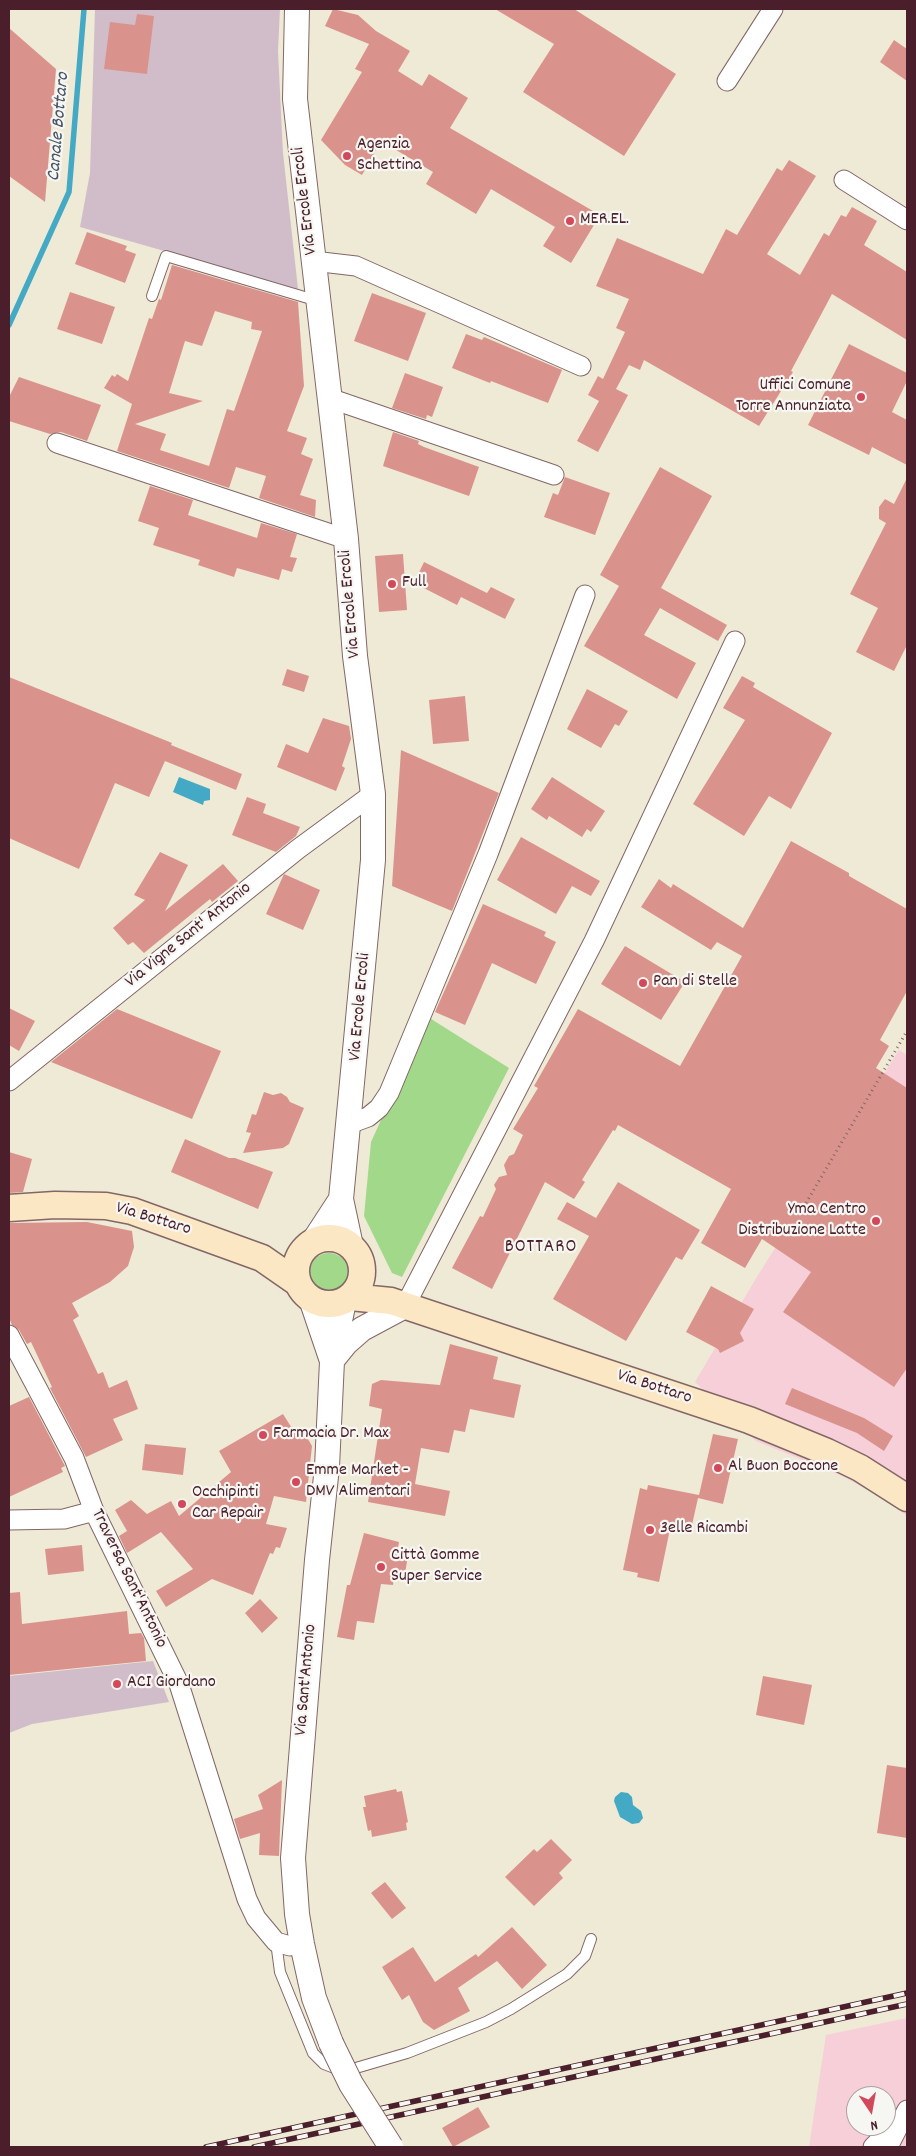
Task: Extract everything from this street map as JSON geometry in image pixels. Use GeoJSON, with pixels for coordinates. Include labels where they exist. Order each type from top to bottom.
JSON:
{"type":"FeatureCollection","features":[{"type":"Feature","properties":{"kind":"main road","name":"Via Bottaro"},"geometry":{"type":"LineString","coordinates":[[9,1208],[106,1206],[123,1210],[262,1258],[304,1291]]}},
{"type":"Feature","properties":{"kind":"main road"},"geometry":{"type":"LineString","coordinates":[[357,1257],[362,1278],[358,1289],[347,1299],[327,1305],[304,1291],[296,1273],[297,1262],[307,1247],[333,1238],[357,1257],[398,1303]]}},
{"type":"Feature","properties":{"kind":"main road","name":"Via Bottaro"},"geometry":{"type":"LineString","coordinates":[[262,1258],[307,1247]]}},
{"type":"Feature","properties":{"kind":"main road","name":"Via Bottaro"},"geometry":{"type":"LineString","coordinates":[[347,1299],[398,1303],[749,1420],[827,1452],[860,1468],[907,1498]]}},
{"type":"Feature","properties":{"kind":"street","name":"Via Ercole Ercoli"},"geometry":{"type":"LineString","coordinates":[[297,9],[294,99],[346,539],[355,656],[372,794],[373,860],[341,1199],[357,1257]]}},
{"type":"Feature","properties":{"kind":"street"},"geometry":{"type":"LineString","coordinates":[[727,81],[773,9]]}},
{"type":"Feature","properties":{"kind":"street"},"geometry":{"type":"LineString","coordinates":[[844,180],[907,220]]}},
{"type":"Feature","properties":{"kind":"street"},"geometry":{"type":"LineString","coordinates":[[313,261],[356,266],[581,366]]}},
{"type":"Feature","properties":{"kind":"street"},"geometry":{"type":"LineString","coordinates":[[329,398],[554,476]]}},
{"type":"Feature","properties":{"kind":"street"},"geometry":{"type":"LineString","coordinates":[[57,443],[346,539]]}},
{"type":"Feature","properties":{"kind":"street"},"geometry":{"type":"LineString","coordinates":[[349,1124],[368,1117],[379,1108],[389,1093],[488,854],[585,595]]}},
{"type":"Feature","properties":{"kind":"street"},"geometry":{"type":"LineString","coordinates":[[332,1361],[346,1343],[398,1303],[594,941],[735,641]]}},
{"type":"Feature","properties":{"kind":"street","name":"Via Vigne Sant' Antonio"},"geometry":{"type":"LineString","coordinates":[[9,1081],[298,849],[372,794]]}},
{"type":"Feature","properties":{"kind":"street","name":"Via Ercole Ercoli"},"geometry":{"type":"LineString","coordinates":[[307,1247],[341,1199]]}},
{"type":"Feature","properties":{"kind":"street","name":"Via Sant'Antonio"},"geometry":{"type":"LineString","coordinates":[[304,1291],[332,1361]]}},
{"type":"Feature","properties":{"kind":"street","name":"Via Sant'Antonio"},"geometry":{"type":"LineString","coordinates":[[347,1299],[332,1361],[327,1467],[316,1570],[294,1850],[297,1914],[314,1998],[331,2042],[351,2084],[391,2147]]}},
{"type":"Feature","properties":{"kind":"street","name":"Traversa Sant'Antonio"},"geometry":{"type":"LineString","coordinates":[[9,1335],[74,1458],[94,1512],[179,1684],[248,1899],[256,1918],[276,1942]]}},
{"type":"Feature","properties":{"kind":"street"},"geometry":{"type":"LineString","coordinates":[[9,1520],[64,1520],[94,1512]]}},
{"type":"Feature","properties":{"kind":"street"},"geometry":{"type":"LineString","coordinates":[[276,1942],[290,1946],[302,1944]]}},
{"type":"Feature","properties":{"kind":"street"},"geometry":{"type":"LineString","coordinates":[[873,2147],[904,2115]]}},
{"type":"Feature","properties":{"kind":"street"},"geometry":{"type":"LineString","coordinates":[[888,2147],[904,2115]]}},
{"type":"Feature","properties":{"kind":"lane"},"geometry":{"type":"LineString","coordinates":[[152,296],[166,256],[318,301]]}},
{"type":"Feature","properties":{"kind":"lane"},"geometry":{"type":"LineString","coordinates":[[276,1942],[280,1972],[313,2053],[324,2064],[337,2069],[349,2070],[407,2053],[486,2022],[512,2009],[567,1974],[585,1956],[591,1939]]}},
{"type":"Feature","properties":{"kind":"path"},"geometry":{"type":"LineString","coordinates":[[806,1203],[907,1031]]}},
{"type":"Feature","properties":{"kind":"shaded area"},"geometry":{"type":"Polygon","coordinates":[[[95,9],[280,9],[278,51],[283,153],[298,289],[80,227],[90,173],[95,9]]]}},
{"type":"Feature","properties":{"kind":"shaded area"},"geometry":{"type":"Polygon","coordinates":[[[899,1050],[907,1055],[907,1516],[878,1495],[840,1475],[756,1441],[695,1382],[755,1280],[899,1050]]]}},
{"type":"Feature","properties":{"kind":"shaded area"},"geometry":{"type":"Polygon","coordinates":[[[153,1661],[169,1702],[32,1724],[9,1733],[9,1676],[153,1661]]]}},
{"type":"Feature","properties":{"kind":"shaded area"},"geometry":{"type":"Polygon","coordinates":[[[907,2018],[907,2147],[809,2147],[826,2035],[907,2018]]]}},
{"type":"Feature","properties":{"kind":"green space"},"geometry":{"type":"Polygon","coordinates":[[[428,1017],[509,1068],[402,1277],[392,1273],[364,1216],[371,1142],[428,1017]]]}},
{"type":"Feature","properties":{"kind":"green space"},"geometry":{"type":"Polygon","coordinates":[[[329,1253],[342,1259],[348,1272],[342,1285],[329,1291],[316,1285],[310,1272],[316,1259],[329,1253]]]}},
{"type":"Feature","properties":{"kind":"water"},"geometry":{"type":"Polygon","coordinates":[[[179,777],[210,789],[210,800],[204,801],[203,805],[173,792],[179,777]]]}},
{"type":"Feature","properties":{"kind":"water"},"geometry":{"type":"Polygon","coordinates":[[[621,1792],[628,1793],[632,1797],[633,1805],[641,1811],[643,1818],[639,1823],[632,1824],[620,1817],[614,1801],[615,1797],[621,1792]]]}},
{"type":"Feature","properties":{"kind":"building"},"geometry":{"type":"Polygon","coordinates":[[[333,9],[358,15],[376,31],[410,51],[398,71],[422,86],[429,74],[468,98],[450,128],[600,215],[571,263],[543,246],[555,227],[491,189],[476,214],[426,184],[433,172],[381,141],[362,175],[345,165],[321,140],[362,72],[355,69],[369,44],[325,26],[333,9]]]}},
{"type":"Feature","properties":{"kind":"building"},"geometry":{"type":"Polygon","coordinates":[[[495,9],[574,9],[676,74],[624,156],[523,92],[554,44],[495,9]]]}},
{"type":"Feature","properties":{"kind":"building"},"geometry":{"type":"Polygon","coordinates":[[[137,14],[154,16],[147,74],[104,69],[110,22],[135,25],[137,14]]]}},
{"type":"Feature","properties":{"kind":"building"},"geometry":{"type":"Polygon","coordinates":[[[9,28],[56,69],[45,202],[9,176],[9,28]]]}},
{"type":"Feature","properties":{"kind":"building"},"geometry":{"type":"Polygon","coordinates":[[[894,40],[907,49],[907,81],[880,62],[894,40]]]}},
{"type":"Feature","properties":{"kind":"building"},"geometry":{"type":"Polygon","coordinates":[[[789,160],[816,176],[767,254],[800,275],[824,233],[829,236],[841,215],[846,217],[852,207],[877,221],[864,245],[907,272],[907,340],[832,294],[791,371],[793,372],[759,426],[644,360],[640,370],[629,365],[616,389],[628,395],[598,452],[577,441],[599,401],[588,395],[598,376],[603,379],[625,332],[616,328],[629,299],[596,286],[617,238],[703,274],[726,229],[737,235],[777,168],[782,171],[789,160]]]}},
{"type":"Feature","properties":{"kind":"building"},"geometry":{"type":"Polygon","coordinates":[[[87,232],[127,246],[125,250],[136,254],[125,283],[75,264],[87,232]]]}},
{"type":"Feature","properties":{"kind":"building"},"geometry":{"type":"Polygon","coordinates":[[[172,265],[298,302],[304,386],[287,431],[307,438],[301,454],[313,459],[300,495],[316,500],[315,517],[259,498],[266,476],[236,467],[229,488],[117,451],[132,404],[104,388],[112,375],[115,377],[117,374],[128,381],[149,318],[152,319],[159,299],[161,300],[172,265]],[[215,311],[202,346],[185,341],[169,393],[203,401],[135,424],[166,434],[160,450],[209,466],[227,409],[234,411],[262,331],[251,329],[252,322],[215,311]]]}},
{"type":"Feature","properties":{"kind":"building"},"geometry":{"type":"Polygon","coordinates":[[[70,292],[115,307],[102,344],[57,329],[70,292]]]}},
{"type":"Feature","properties":{"kind":"building"},"geometry":{"type":"Polygon","coordinates":[[[372,293],[426,313],[408,361],[354,341],[372,293]]]}},
{"type":"Feature","properties":{"kind":"building"},"geometry":{"type":"Polygon","coordinates":[[[466,334],[482,340],[484,337],[562,370],[548,403],[452,368],[466,334]]]}},
{"type":"Feature","properties":{"kind":"building","name":"Uffici Comune Torre Annunziata"},"geometry":{"type":"Polygon","coordinates":[[[849,344],[907,373],[907,381],[892,412],[907,420],[907,465],[872,447],[869,455],[808,425],[849,344]]]}},
{"type":"Feature","properties":{"kind":"building"},"geometry":{"type":"Polygon","coordinates":[[[405,373],[443,387],[432,417],[427,415],[426,419],[392,408],[405,373]]]}},
{"type":"Feature","properties":{"kind":"building"},"geometry":{"type":"Polygon","coordinates":[[[19,377],[101,405],[87,441],[61,432],[50,434],[9,421],[9,397],[19,377]]]}},
{"type":"Feature","properties":{"kind":"building"},"geometry":{"type":"Polygon","coordinates":[[[393,432],[419,441],[418,444],[424,447],[479,467],[469,496],[383,466],[393,432]]]}},
{"type":"Feature","properties":{"kind":"building"},"geometry":{"type":"Polygon","coordinates":[[[660,467],[712,496],[661,588],[727,625],[718,641],[660,608],[644,635],[696,663],[677,699],[584,646],[619,586],[600,575],[660,467]]]}},
{"type":"Feature","properties":{"kind":"building"},"geometry":{"type":"Polygon","coordinates":[[[565,477],[610,493],[595,535],[544,517],[553,493],[558,495],[565,477]]]}},
{"type":"Feature","properties":{"kind":"building"},"geometry":{"type":"Polygon","coordinates":[[[907,478],[907,645],[894,671],[856,652],[878,608],[850,594],[886,523],[879,519],[879,507],[885,499],[894,504],[907,478]]]}},
{"type":"Feature","properties":{"kind":"building"},"geometry":{"type":"Polygon","coordinates":[[[150,486],[193,500],[188,515],[257,538],[261,523],[297,534],[290,557],[297,558],[292,572],[282,569],[279,580],[237,568],[234,577],[198,565],[200,560],[153,545],[159,528],[138,521],[150,486]]]}},
{"type":"Feature","properties":{"kind":"building"},"geometry":{"type":"Polygon","coordinates":[[[403,554],[407,610],[379,612],[375,556],[403,554]]]}},
{"type":"Feature","properties":{"kind":"building"},"geometry":{"type":"Polygon","coordinates":[[[424,562],[487,593],[491,587],[515,599],[505,619],[461,597],[457,605],[414,583],[424,562]]]}},
{"type":"Feature","properties":{"kind":"building"},"geometry":{"type":"Polygon","coordinates":[[[287,669],[309,676],[304,692],[282,685],[287,669]]]}},
{"type":"Feature","properties":{"kind":"building"},"geometry":{"type":"Polygon","coordinates":[[[742,676],[755,683],[753,687],[832,733],[791,809],[769,796],[744,836],[693,804],[745,720],[723,708],[742,676]]]}},
{"type":"Feature","properties":{"kind":"building"},"geometry":{"type":"Polygon","coordinates":[[[9,677],[172,743],[171,745],[242,774],[236,790],[165,761],[149,797],[115,783],[79,869],[9,838],[9,677]]]}},
{"type":"Feature","properties":{"kind":"building"},"geometry":{"type":"Polygon","coordinates":[[[587,689],[628,711],[619,726],[615,724],[601,748],[567,729],[587,689]]]}},
{"type":"Feature","properties":{"kind":"building"},"geometry":{"type":"Polygon","coordinates":[[[465,696],[469,741],[433,744],[429,700],[465,696]]]}},
{"type":"Feature","properties":{"kind":"building"},"geometry":{"type":"Polygon","coordinates":[[[323,718],[349,726],[351,739],[342,766],[345,768],[336,791],[277,767],[286,744],[308,753],[323,718]]]}},
{"type":"Feature","properties":{"kind":"building"},"geometry":{"type":"Polygon","coordinates":[[[401,750],[499,793],[452,911],[392,886],[401,750]]]}},
{"type":"Feature","properties":{"kind":"building"},"geometry":{"type":"Polygon","coordinates":[[[552,777],[605,811],[591,832],[587,829],[582,837],[549,816],[547,820],[531,809],[552,777]]]}},
{"type":"Feature","properties":{"kind":"building"},"geometry":{"type":"Polygon","coordinates":[[[247,797],[266,804],[263,813],[300,827],[296,836],[276,852],[232,835],[247,797]]]}},
{"type":"Feature","properties":{"kind":"building"},"geometry":{"type":"Polygon","coordinates":[[[521,837],[600,881],[591,896],[572,886],[556,914],[497,880],[521,837]]]}},
{"type":"Feature","properties":{"kind":"building"},"geometry":{"type":"Polygon","coordinates":[[[791,841],[849,873],[849,876],[907,909],[907,991],[880,1040],[889,1046],[876,1068],[907,1088],[907,1368],[894,1387],[783,1312],[811,1272],[762,1239],[745,1268],[701,1243],[731,1189],[618,1125],[582,1180],[585,1182],[574,1199],[545,1182],[492,1289],[452,1268],[480,1216],[483,1217],[496,1189],[494,1185],[499,1177],[507,1175],[504,1165],[509,1156],[514,1154],[523,1135],[513,1129],[538,1088],[534,1086],[578,1009],[680,1066],[742,956],[717,942],[711,950],[641,907],[659,879],[671,888],[673,884],[743,928],[791,841]]]}},
{"type":"Feature","properties":{"kind":"building"},"geometry":{"type":"Polygon","coordinates":[[[160,852],[188,865],[165,911],[223,864],[238,881],[212,902],[210,899],[144,953],[133,942],[128,945],[113,928],[145,900],[134,895],[160,852]]]}},
{"type":"Feature","properties":{"kind":"building"},"geometry":{"type":"Polygon","coordinates":[[[284,874],[320,890],[303,930],[266,914],[284,874]]]}},
{"type":"Feature","properties":{"kind":"building"},"geometry":{"type":"Polygon","coordinates":[[[483,904],[546,932],[544,936],[556,942],[536,984],[492,963],[465,1025],[435,1012],[483,904]]]}},
{"type":"Feature","properties":{"kind":"building","name":"Pan di Stelle"},"geometry":{"type":"Polygon","coordinates":[[[625,946],[685,982],[661,1020],[601,984],[625,946]]]}},
{"type":"Feature","properties":{"kind":"building"},"geometry":{"type":"Polygon","coordinates":[[[9,1008],[35,1021],[19,1051],[9,1045],[9,1008]]]}},
{"type":"Feature","properties":{"kind":"building"},"geometry":{"type":"Polygon","coordinates":[[[117,1009],[221,1051],[192,1119],[51,1062],[117,1009]]]}},
{"type":"Feature","properties":{"kind":"building"},"geometry":{"type":"Polygon","coordinates":[[[264,1092],[273,1095],[281,1093],[290,1102],[304,1108],[289,1144],[283,1148],[243,1153],[251,1133],[246,1132],[252,1114],[256,1115],[264,1092]]]}},
{"type":"Feature","properties":{"kind":"building"},"geometry":{"type":"Polygon","coordinates":[[[185,1139],[229,1158],[235,1158],[273,1172],[258,1209],[171,1172],[185,1139]]]}},
{"type":"Feature","properties":{"kind":"building"},"geometry":{"type":"Polygon","coordinates":[[[9,1152],[32,1159],[23,1192],[9,1193],[9,1152]]]}},
{"type":"Feature","properties":{"kind":"building"},"geometry":{"type":"Polygon","coordinates":[[[618,1182],[700,1230],[682,1260],[676,1257],[626,1341],[553,1299],[589,1236],[557,1219],[567,1202],[596,1218],[618,1182]]]}},
{"type":"Feature","properties":{"kind":"building"},"geometry":{"type":"Polygon","coordinates":[[[87,1222],[132,1231],[134,1247],[128,1266],[110,1282],[72,1303],[79,1316],[73,1320],[98,1374],[103,1372],[109,1388],[127,1380],[138,1409],[113,1419],[123,1440],[86,1457],[50,1388],[52,1387],[31,1342],[27,1344],[19,1330],[12,1325],[9,1318],[9,1223],[87,1222]]]}},
{"type":"Feature","properties":{"kind":"building"},"geometry":{"type":"Polygon","coordinates":[[[711,1286],[754,1309],[740,1333],[744,1341],[720,1353],[718,1349],[686,1332],[711,1286]]]}},
{"type":"Feature","properties":{"kind":"building"},"geometry":{"type":"Polygon","coordinates":[[[450,1344],[498,1357],[493,1379],[521,1385],[514,1418],[470,1409],[465,1432],[454,1430],[449,1453],[421,1448],[415,1484],[450,1491],[445,1516],[368,1502],[382,1409],[369,1406],[372,1384],[381,1380],[440,1385],[450,1344]]]}},
{"type":"Feature","properties":{"kind":"building"},"geometry":{"type":"Polygon","coordinates":[[[792,1388],[864,1418],[893,1436],[884,1451],[857,1433],[785,1404],[792,1388]]]}},
{"type":"Feature","properties":{"kind":"building"},"geometry":{"type":"Polygon","coordinates":[[[29,1397],[65,1466],[61,1468],[63,1472],[9,1497],[9,1406],[29,1397]]]}},
{"type":"Feature","properties":{"kind":"building"},"geometry":{"type":"Polygon","coordinates":[[[283,1414],[298,1438],[305,1434],[312,1446],[306,1502],[274,1496],[266,1524],[287,1528],[280,1548],[276,1547],[273,1554],[270,1553],[253,1595],[212,1579],[166,1607],[156,1591],[193,1569],[161,1532],[127,1553],[119,1536],[127,1531],[115,1510],[131,1500],[147,1514],[171,1501],[179,1516],[231,1472],[219,1451],[283,1414]]]}},
{"type":"Feature","properties":{"kind":"building"},"geometry":{"type":"Polygon","coordinates":[[[713,1434],[738,1439],[723,1504],[698,1498],[690,1534],[670,1529],[659,1582],[637,1577],[638,1573],[623,1570],[640,1488],[647,1490],[648,1485],[699,1495],[713,1434]]]}},
{"type":"Feature","properties":{"kind":"building"},"geometry":{"type":"Polygon","coordinates":[[[145,1444],[186,1448],[183,1475],[142,1470],[145,1444]]]}},
{"type":"Feature","properties":{"kind":"building","name":"Città Gomme Super Service"},"geometry":{"type":"Polygon","coordinates":[[[364,1533],[399,1542],[397,1553],[408,1556],[404,1579],[394,1577],[393,1585],[381,1584],[374,1623],[357,1621],[354,1640],[337,1637],[347,1585],[350,1585],[364,1533]]]}},
{"type":"Feature","properties":{"kind":"building"},"geometry":{"type":"Polygon","coordinates":[[[82,1545],[84,1571],[48,1575],[45,1549],[82,1545]]]}},
{"type":"Feature","properties":{"kind":"building"},"geometry":{"type":"Polygon","coordinates":[[[20,1592],[22,1624],[127,1611],[129,1634],[141,1633],[144,1638],[146,1661],[9,1675],[9,1593],[20,1592]]]}},
{"type":"Feature","properties":{"kind":"building"},"geometry":{"type":"Polygon","coordinates":[[[260,1599],[278,1618],[262,1633],[245,1613],[260,1599]]]}},
{"type":"Feature","properties":{"kind":"building"},"geometry":{"type":"Polygon","coordinates":[[[763,1676],[812,1685],[804,1725],[756,1715],[763,1676]]]}},
{"type":"Feature","properties":{"kind":"building"},"geometry":{"type":"Polygon","coordinates":[[[887,1765],[907,1768],[907,1838],[877,1833],[887,1765]]]}},
{"type":"Feature","properties":{"kind":"building"},"geometry":{"type":"Polygon","coordinates":[[[282,1780],[279,1856],[259,1855],[260,1833],[240,1839],[234,1819],[263,1809],[258,1795],[282,1780]]]}},
{"type":"Feature","properties":{"kind":"building"},"geometry":{"type":"Polygon","coordinates":[[[396,1789],[397,1792],[402,1791],[408,1822],[406,1823],[407,1830],[372,1837],[371,1830],[368,1831],[363,1807],[366,1807],[364,1796],[396,1789]]]}},
{"type":"Feature","properties":{"kind":"building"},"geometry":{"type":"Polygon","coordinates":[[[551,1839],[572,1860],[559,1873],[563,1878],[534,1906],[505,1877],[534,1849],[537,1852],[551,1839]]]}},
{"type":"Feature","properties":{"kind":"building"},"geometry":{"type":"Polygon","coordinates":[[[385,1882],[406,1908],[392,1919],[371,1893],[385,1882]]]}},
{"type":"Feature","properties":{"kind":"building"},"geometry":{"type":"Polygon","coordinates":[[[512,1927],[547,1965],[522,1989],[497,1961],[458,1988],[470,2011],[434,2030],[423,2022],[409,1995],[402,2000],[382,1967],[413,1947],[435,1982],[476,1954],[478,1957],[512,1927]]]}},
{"type":"Feature","properties":{"kind":"building"},"geometry":{"type":"Polygon","coordinates":[[[478,2107],[490,2127],[453,2147],[442,2128],[478,2107]]]}},
{"type":"Feature","properties":{"kind":"waterway","name":"Canale Bottaro"},"geometry":{"type":"LineString","coordinates":[[9,325],[69,192],[84,9]]}},
{"type":"Feature","properties":{"kind":"railway"},"geometry":{"type":"LineString","coordinates":[[206,2147],[907,1993]]}},
{"type":"Feature","properties":{"kind":"railway"},"geometry":{"type":"LineString","coordinates":[[254,2147],[907,2004]]}},
{"type":"Feature","properties":{"kind":"place","name":"Agenzia Schettina"},"geometry":{"type":"Point","coordinates":[347,156]}},
{"type":"Feature","properties":{"kind":"place","name":"MER.EL."},"geometry":{"type":"Point","coordinates":[570,221]}},
{"type":"Feature","properties":{"kind":"place","name":"Uffici Comune Torre Annunziata"},"geometry":{"type":"Point","coordinates":[861,397]}},
{"type":"Feature","properties":{"kind":"place","name":"Full"},"geometry":{"type":"Point","coordinates":[392,584]}},
{"type":"Feature","properties":{"kind":"place","name":"Pan di Stelle"},"geometry":{"type":"Point","coordinates":[643,983]}},
{"type":"Feature","properties":{"kind":"place","name":"Yma Centro Distribuzione Latte"},"geometry":{"type":"Point","coordinates":[876,1221]}},
{"type":"Feature","properties":{"kind":"place","name":"Farmacia Dr. Max"},"geometry":{"type":"Point","coordinates":[263,1435]}},
{"type":"Feature","properties":{"kind":"place","name":"Al Buon Boccone"},"geometry":{"type":"Point","coordinates":[718,1468]}},
{"type":"Feature","properties":{"kind":"place","name":"Emme Market - DMV Alimentari"},"geometry":{"type":"Point","coordinates":[296,1482]}},
{"type":"Feature","properties":{"kind":"place","name":"Occhipinti Car Repair"},"geometry":{"type":"Point","coordinates":[182,1504]}},
{"type":"Feature","properties":{"kind":"place","name":"3elle Ricambi"},"geometry":{"type":"Point","coordinates":[650,1530]}},
{"type":"Feature","properties":{"kind":"place","name":"Città Gomme Super Service"},"geometry":{"type":"Point","coordinates":[381,1567]}},
{"type":"Feature","properties":{"kind":"place","name":"ACI Giordano"},"geometry":{"type":"Point","coordinates":[117,1684]}},
{"type":"Feature","properties":{"kind":"district","name":"BOTTARO"},"geometry":{"type":"Point","coordinates":[541,1248]}}]}
